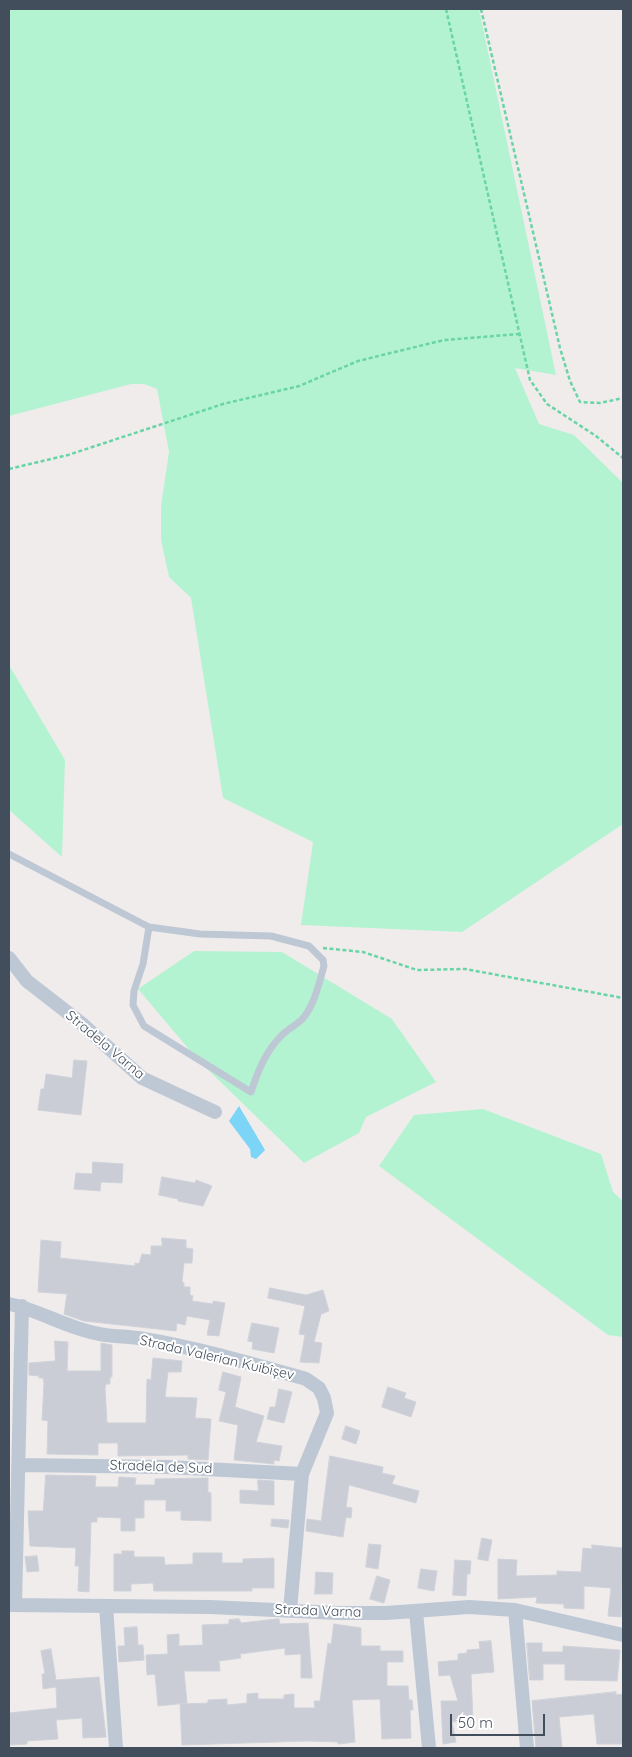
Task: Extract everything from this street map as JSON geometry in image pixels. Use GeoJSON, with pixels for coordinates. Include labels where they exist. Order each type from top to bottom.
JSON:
{"type":"FeatureCollection","features":[{"type":"Feature","properties":{"kind":"street","name":"Stradela Varna"},"geometry":{"type":"LineString","coordinates":[[9,958],[27,980],[81,1023],[142,1078],[215,1112]]}},
{"type":"Feature","properties":{"kind":"street"},"geometry":{"type":"LineString","coordinates":[[12,1605],[20,1465],[16,1305]]}},
{"type":"Feature","properties":{"kind":"street","name":"Strada Valerian Kuibîșev"},"geometry":{"type":"LineString","coordinates":[[16,1305],[60,1323],[95,1334],[143,1339],[201,1351],[306,1379],[318,1388],[324,1398],[327,1413],[302,1474],[290,1610]]}},
{"type":"Feature","properties":{"kind":"street","name":"Stradela de Sud"},"geometry":{"type":"LineString","coordinates":[[20,1465],[167,1467],[302,1474]]}},
{"type":"Feature","properties":{"kind":"street","name":"Strada Varna"},"geometry":{"type":"LineString","coordinates":[[12,1605],[290,1610],[339,1613],[416,1612],[469,1607],[515,1610],[623,1634]]}},
{"type":"Feature","properties":{"kind":"street"},"geometry":{"type":"LineString","coordinates":[[106,1606],[116,1748]]}},
{"type":"Feature","properties":{"kind":"street"},"geometry":{"type":"LineString","coordinates":[[515,1610],[527,1748]]}},
{"type":"Feature","properties":{"kind":"street"},"geometry":{"type":"LineString","coordinates":[[416,1612],[429,1748]]}},
{"type":"Feature","properties":{"kind":"lane"},"geometry":{"type":"LineString","coordinates":[[9,854],[149,926],[200,934],[271,936],[309,946],[322,960],[324,966],[314,998],[304,1018],[282,1035],[268,1052],[259,1067],[251,1092],[169,1044],[144,1026],[133,1005],[134,991],[143,964],[149,926]]}},
{"type":"Feature","properties":{"kind":"path"},"geometry":{"type":"LineString","coordinates":[[446,9],[530,380],[547,404],[596,436],[623,458]]}},
{"type":"Feature","properties":{"kind":"path"},"geometry":{"type":"LineString","coordinates":[[481,9],[560,348],[570,381],[580,402],[600,403],[623,398]]}},
{"type":"Feature","properties":{"kind":"path"},"geometry":{"type":"LineString","coordinates":[[9,470],[68,455],[223,404],[299,386],[358,360],[444,340],[520,334]]}},
{"type":"Feature","properties":{"kind":"path"},"geometry":{"type":"LineString","coordinates":[[309,946],[363,952],[417,970],[465,969],[596,991],[623,998]]}},
{"type":"Feature","properties":{"kind":"green space"},"geometry":{"type":"Polygon","coordinates":[[[9,9],[479,9],[556,375],[515,368],[539,424],[574,435],[623,483],[623,824],[462,932],[301,925],[313,842],[223,798],[191,598],[169,577],[161,540],[161,506],[169,452],[157,389],[144,384],[131,384],[9,416],[9,9]]]}},
{"type":"Feature","properties":{"kind":"green space"},"geometry":{"type":"Polygon","coordinates":[[[9,665],[65,760],[62,857],[9,810],[9,665]]]}},
{"type":"Feature","properties":{"kind":"green space"},"geometry":{"type":"Polygon","coordinates":[[[194,951],[282,952],[392,1019],[436,1082],[366,1117],[359,1133],[304,1163],[198,1060],[138,989],[194,951]]]}},
{"type":"Feature","properties":{"kind":"green space"},"geometry":{"type":"Polygon","coordinates":[[[483,1109],[601,1154],[613,1192],[623,1201],[623,1337],[608,1335],[379,1166],[414,1115],[483,1109]]]}},
{"type":"Feature","properties":{"kind":"water"},"geometry":{"type":"Polygon","coordinates":[[[239,1106],[265,1150],[256,1159],[251,1157],[250,1149],[229,1121],[239,1106]]]}},
{"type":"Feature","properties":{"kind":"building"},"geometry":{"type":"Polygon","coordinates":[[[74,1060],[87,1061],[81,1115],[38,1110],[41,1089],[44,1089],[46,1074],[72,1078],[74,1060]]]}},
{"type":"Feature","properties":{"kind":"building"},"geometry":{"type":"Polygon","coordinates":[[[93,1162],[123,1164],[122,1183],[101,1182],[100,1191],[74,1189],[76,1173],[92,1174],[93,1162]]]}},
{"type":"Feature","properties":{"kind":"building"},"geometry":{"type":"Polygon","coordinates":[[[162,1177],[195,1183],[196,1180],[212,1186],[203,1206],[159,1195],[162,1177]]]}},
{"type":"Feature","properties":{"kind":"building"},"geometry":{"type":"Polygon","coordinates":[[[162,1238],[186,1240],[186,1248],[193,1249],[192,1263],[184,1263],[182,1282],[184,1287],[190,1287],[190,1295],[193,1296],[192,1301],[213,1304],[213,1301],[225,1303],[219,1336],[207,1335],[210,1320],[187,1316],[185,1325],[177,1323],[176,1331],[84,1321],[64,1314],[67,1294],[38,1292],[41,1240],[61,1242],[60,1258],[135,1266],[135,1263],[139,1264],[142,1254],[151,1255],[151,1246],[162,1246],[162,1238]]]}},
{"type":"Feature","properties":{"kind":"building"},"geometry":{"type":"Polygon","coordinates":[[[270,1288],[306,1295],[323,1290],[329,1311],[321,1314],[314,1342],[322,1343],[319,1363],[300,1362],[305,1335],[299,1334],[305,1306],[268,1298],[270,1288]]]}},
{"type":"Feature","properties":{"kind":"building"},"geometry":{"type":"Polygon","coordinates":[[[252,1323],[279,1328],[274,1353],[252,1349],[253,1342],[248,1341],[252,1323]]]}},
{"type":"Feature","properties":{"kind":"building"},"geometry":{"type":"Polygon","coordinates":[[[55,1341],[68,1342],[67,1371],[101,1371],[101,1343],[112,1345],[112,1377],[110,1377],[110,1384],[106,1384],[105,1388],[107,1423],[146,1423],[147,1379],[151,1380],[153,1358],[182,1361],[181,1372],[168,1372],[165,1397],[197,1398],[195,1418],[211,1419],[208,1460],[188,1459],[188,1455],[118,1456],[118,1443],[98,1443],[98,1455],[47,1454],[48,1421],[42,1420],[44,1383],[43,1378],[29,1375],[29,1363],[55,1361],[55,1341]]]}},
{"type":"Feature","properties":{"kind":"building"},"geometry":{"type":"Polygon","coordinates":[[[223,1372],[241,1377],[235,1407],[264,1416],[256,1442],[282,1446],[279,1461],[274,1460],[274,1464],[234,1460],[238,1425],[219,1421],[226,1392],[219,1390],[223,1372]]]}},
{"type":"Feature","properties":{"kind":"building"},"geometry":{"type":"Polygon","coordinates":[[[388,1387],[406,1393],[404,1398],[416,1402],[411,1417],[382,1407],[388,1387]]]}},
{"type":"Feature","properties":{"kind":"building"},"geometry":{"type":"Polygon","coordinates":[[[279,1389],[292,1392],[284,1423],[267,1419],[270,1407],[275,1407],[279,1389]]]}},
{"type":"Feature","properties":{"kind":"building"},"geometry":{"type":"Polygon","coordinates":[[[346,1426],[360,1431],[356,1444],[342,1439],[346,1426]]]}},
{"type":"Feature","properties":{"kind":"building"},"geometry":{"type":"Polygon","coordinates":[[[330,1456],[383,1467],[382,1473],[395,1476],[392,1484],[419,1491],[416,1503],[349,1485],[346,1507],[352,1508],[351,1518],[346,1517],[343,1537],[306,1531],[307,1519],[321,1521],[330,1456]]]}},
{"type":"Feature","properties":{"kind":"building"},"geometry":{"type":"Polygon","coordinates":[[[46,1475],[96,1476],[95,1487],[118,1487],[119,1477],[136,1478],[135,1485],[155,1485],[155,1479],[208,1478],[208,1492],[211,1493],[211,1521],[181,1520],[181,1511],[166,1511],[166,1500],[144,1500],[144,1518],[135,1518],[135,1531],[121,1531],[121,1518],[97,1517],[97,1522],[91,1522],[89,1592],[78,1591],[79,1566],[75,1566],[76,1548],[30,1546],[28,1511],[43,1511],[46,1475]]]}},
{"type":"Feature","properties":{"kind":"building"},"geometry":{"type":"Polygon","coordinates":[[[258,1480],[274,1481],[274,1505],[240,1503],[240,1490],[258,1491],[258,1480]]]}},
{"type":"Feature","properties":{"kind":"building"},"geometry":{"type":"Polygon","coordinates":[[[272,1519],[289,1520],[288,1528],[271,1526],[272,1519]]]}},
{"type":"Feature","properties":{"kind":"building"},"geometry":{"type":"Polygon","coordinates":[[[482,1538],[492,1540],[488,1561],[478,1559],[482,1538]]]}},
{"type":"Feature","properties":{"kind":"building"},"geometry":{"type":"Polygon","coordinates":[[[369,1544],[381,1545],[378,1569],[366,1567],[369,1544]]]}},
{"type":"Feature","properties":{"kind":"building"},"geometry":{"type":"Polygon","coordinates":[[[592,1545],[623,1548],[621,1617],[608,1616],[611,1588],[584,1586],[584,1609],[564,1608],[564,1604],[536,1603],[537,1597],[498,1599],[498,1559],[517,1560],[516,1576],[557,1575],[557,1571],[581,1572],[583,1548],[592,1549],[592,1545]]]}},
{"type":"Feature","properties":{"kind":"building"},"geometry":{"type":"Polygon","coordinates":[[[122,1551],[134,1551],[134,1557],[164,1557],[165,1565],[193,1564],[193,1553],[222,1553],[222,1563],[243,1563],[243,1559],[274,1558],[274,1588],[252,1588],[252,1591],[154,1591],[153,1583],[131,1584],[131,1591],[114,1591],[114,1554],[122,1554],[122,1551]]]}},
{"type":"Feature","properties":{"kind":"building"},"geometry":{"type":"Polygon","coordinates":[[[37,1556],[39,1571],[27,1572],[25,1557],[37,1556]]]}},
{"type":"Feature","properties":{"kind":"building"},"geometry":{"type":"Polygon","coordinates":[[[455,1560],[471,1561],[470,1574],[467,1574],[466,1596],[453,1595],[455,1560]]]}},
{"type":"Feature","properties":{"kind":"building"},"geometry":{"type":"Polygon","coordinates":[[[421,1569],[437,1571],[434,1591],[418,1588],[421,1569]]]}},
{"type":"Feature","properties":{"kind":"building"},"geometry":{"type":"Polygon","coordinates":[[[316,1572],[333,1573],[332,1594],[315,1594],[316,1572]]]}},
{"type":"Feature","properties":{"kind":"building"},"geometry":{"type":"Polygon","coordinates":[[[377,1576],[390,1580],[384,1603],[370,1599],[377,1576]]]}},
{"type":"Feature","properties":{"kind":"building"},"geometry":{"type":"Polygon","coordinates":[[[239,1619],[241,1623],[279,1619],[280,1624],[308,1623],[312,1678],[301,1678],[301,1654],[285,1655],[285,1648],[240,1654],[241,1658],[219,1661],[220,1671],[184,1671],[187,1703],[158,1706],[155,1674],[147,1675],[146,1655],[168,1654],[167,1635],[179,1634],[179,1646],[203,1645],[202,1625],[229,1624],[229,1620],[239,1619]]]}},
{"type":"Feature","properties":{"kind":"building"},"geometry":{"type":"Polygon","coordinates":[[[334,1624],[361,1628],[361,1646],[380,1646],[380,1651],[403,1651],[403,1662],[387,1662],[387,1686],[408,1686],[409,1700],[412,1700],[413,1710],[410,1710],[411,1738],[382,1739],[380,1699],[352,1700],[355,1742],[338,1744],[338,1742],[308,1741],[182,1745],[180,1704],[208,1703],[208,1700],[227,1699],[227,1705],[247,1703],[247,1694],[258,1693],[258,1699],[284,1699],[284,1695],[294,1694],[294,1708],[315,1708],[314,1701],[320,1701],[328,1643],[331,1644],[334,1624]]]}},
{"type":"Feature","properties":{"kind":"building"},"geometry":{"type":"Polygon","coordinates":[[[137,1627],[138,1645],[143,1645],[144,1660],[119,1662],[118,1646],[125,1646],[124,1628],[137,1627]]]}},
{"type":"Feature","properties":{"kind":"building"},"geometry":{"type":"Polygon","coordinates":[[[491,1641],[494,1672],[471,1674],[473,1721],[452,1722],[456,1742],[443,1744],[441,1701],[458,1701],[450,1675],[439,1676],[438,1662],[458,1660],[458,1654],[467,1653],[467,1650],[480,1649],[479,1642],[491,1641]]]}},
{"type":"Feature","properties":{"kind":"building"},"geometry":{"type":"Polygon","coordinates":[[[527,1643],[542,1643],[542,1652],[563,1652],[563,1646],[620,1650],[617,1681],[565,1680],[565,1664],[543,1664],[543,1680],[530,1680],[527,1643]]]}},
{"type":"Feature","properties":{"kind":"building"},"geometry":{"type":"Polygon","coordinates":[[[51,1649],[56,1680],[99,1677],[106,1737],[83,1738],[82,1718],[56,1720],[58,1739],[27,1741],[27,1744],[10,1745],[9,1713],[57,1708],[56,1687],[43,1689],[42,1674],[45,1674],[41,1651],[51,1649]]]}},
{"type":"Feature","properties":{"kind":"building"},"geometry":{"type":"Polygon","coordinates":[[[616,1692],[616,1695],[623,1694],[623,1744],[597,1744],[594,1714],[559,1717],[562,1747],[536,1748],[532,1701],[616,1692]]]}}]}
